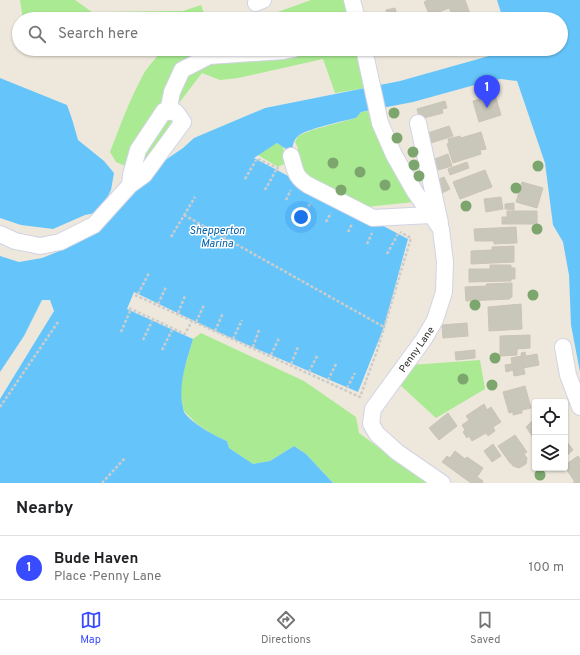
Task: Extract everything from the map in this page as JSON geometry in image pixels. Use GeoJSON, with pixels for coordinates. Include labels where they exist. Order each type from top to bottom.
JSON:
{"type":"FeatureCollection","features":[{"type":"Feature","properties":{"kind":"street"},"geometry":{"type":"LineString","coordinates":[[0,234],[16,241],[40,246],[60,242],[94,225],[130,185],[131,175],[138,150],[164,111],[168,112],[172,92],[182,70],[209,56]]}},
{"type":"Feature","properties":{"kind":"street","name":"Penny Lane"},"geometry":{"type":"LineString","coordinates":[[365,56],[380,123],[394,156],[415,192],[441,229],[445,262],[444,292],[435,320],[424,339],[373,409],[371,424],[377,434],[397,452],[442,483]]}},
{"type":"Feature","properties":{"kind":"street"},"geometry":{"type":"LineString","coordinates":[[418,123],[441,229]]}},
{"type":"Feature","properties":{"kind":"street"},"geometry":{"type":"LineString","coordinates":[[292,156],[297,175],[300,180],[373,218],[431,215]]}},
{"type":"Feature","properties":{"kind":"street"},"geometry":{"type":"LineString","coordinates":[[564,347],[568,375],[580,407]]}},
{"type":"Feature","properties":{"kind":"path"},"geometry":{"type":"LineString","coordinates":[[245,179],[256,160]]}},
{"type":"Feature","properties":{"kind":"path"},"geometry":{"type":"LineString","coordinates":[[265,190],[276,170]]}},
{"type":"Feature","properties":{"kind":"path"},"geometry":{"type":"LineString","coordinates":[[171,237],[195,196]]}},
{"type":"Feature","properties":{"kind":"path"},"geometry":{"type":"LineString","coordinates":[[184,215],[384,327]]}},
{"type":"Feature","properties":{"kind":"path"},"geometry":{"type":"LineString","coordinates":[[149,273],[137,295],[360,397],[377,351],[411,238],[398,233],[387,254]]}},
{"type":"Feature","properties":{"kind":"path"},"geometry":{"type":"LineString","coordinates":[[158,304],[166,287]]}},
{"type":"Feature","properties":{"kind":"path"},"geometry":{"type":"LineString","coordinates":[[178,313],[186,296]]}},
{"type":"Feature","properties":{"kind":"path"},"geometry":{"type":"LineString","coordinates":[[196,322],[204,305]]}},
{"type":"Feature","properties":{"kind":"path"},"geometry":{"type":"LineString","coordinates":[[121,332],[130,310],[185,334],[192,321]]}},
{"type":"Feature","properties":{"kind":"path"},"geometry":{"type":"LineString","coordinates":[[215,330],[223,313]]}},
{"type":"Feature","properties":{"kind":"path"},"geometry":{"type":"LineString","coordinates":[[233,339],[242,320]]}},
{"type":"Feature","properties":{"kind":"path"},"geometry":{"type":"LineString","coordinates":[[143,340],[152,321]]}},
{"type":"Feature","properties":{"kind":"path"},"geometry":{"type":"LineString","coordinates":[[0,407],[58,322]]}},
{"type":"Feature","properties":{"kind":"path"},"geometry":{"type":"LineString","coordinates":[[162,350],[172,330]]}},
{"type":"Feature","properties":{"kind":"path"},"geometry":{"type":"LineString","coordinates":[[253,347],[260,330]]}},
{"type":"Feature","properties":{"kind":"path"},"geometry":{"type":"LineString","coordinates":[[271,355],[279,338]]}},
{"type":"Feature","properties":{"kind":"path"},"geometry":{"type":"LineString","coordinates":[[291,364],[298,347]]}},
{"type":"Feature","properties":{"kind":"path"},"geometry":{"type":"LineString","coordinates":[[309,372],[317,356]]}},
{"type":"Feature","properties":{"kind":"path"},"geometry":{"type":"LineString","coordinates":[[328,380],[336,364]]}},
{"type":"Feature","properties":{"kind":"path"},"geometry":{"type":"LineString","coordinates":[[347,388],[355,373]]}},
{"type":"Feature","properties":{"kind":"path"},"geometry":{"type":"LineString","coordinates":[[102,483],[125,458]]}},
{"type":"Feature","properties":{"kind":"green space"},"geometry":{"type":"Polygon","coordinates":[[[20,0],[75,0],[92,12],[22,12],[20,0]]]}},
{"type":"Feature","properties":{"kind":"green space"},"geometry":{"type":"Polygon","coordinates":[[[311,0],[347,0],[350,12],[278,12],[311,0]]]}},
{"type":"Feature","properties":{"kind":"green space"},"geometry":{"type":"Polygon","coordinates":[[[201,5],[204,12],[92,12],[183,11],[201,5]]]}},
{"type":"Feature","properties":{"kind":"green space"},"geometry":{"type":"Polygon","coordinates":[[[157,56],[358,56],[365,88],[335,93],[323,59],[238,78],[220,80],[202,73],[179,103],[172,121],[139,172],[116,162],[110,152],[125,113],[145,71],[157,56]]]}},
{"type":"Feature","properties":{"kind":"green space"},"geometry":{"type":"Polygon","coordinates":[[[369,111],[388,160],[414,202],[356,208],[302,178],[297,164],[298,148],[295,142],[298,136],[312,130],[356,118],[361,112],[369,111]]]}},
{"type":"Feature","properties":{"kind":"green space"},"geometry":{"type":"Polygon","coordinates":[[[277,143],[283,147],[286,163],[278,167],[258,155],[277,143]]]}},
{"type":"Feature","properties":{"kind":"green space"},"geometry":{"type":"Polygon","coordinates":[[[201,333],[304,381],[356,417],[359,433],[427,483],[333,483],[306,454],[294,446],[270,461],[253,464],[229,448],[227,441],[197,424],[184,411],[180,392],[184,370],[193,339],[201,333]]]}},
{"type":"Feature","properties":{"kind":"green space"},"geometry":{"type":"Polygon","coordinates":[[[480,360],[485,389],[436,418],[399,384],[411,365],[480,360]]]}},
{"type":"Feature","properties":{"kind":"water","name":"Shepperton Marina"},"geometry":{"type":"Polygon","coordinates":[[[497,0],[580,0],[580,372],[571,325],[569,275],[563,242],[553,225],[545,163],[517,81],[501,79],[489,81],[413,102],[361,112],[356,118],[307,131],[301,134],[294,142],[293,152],[287,152],[286,149],[277,143],[254,158],[408,239],[384,327],[358,392],[215,331],[134,292],[127,309],[193,339],[184,371],[181,395],[184,412],[187,416],[210,433],[227,441],[229,448],[253,464],[270,461],[294,446],[306,454],[333,483],[0,483],[0,399],[54,311],[50,300],[42,300],[24,336],[0,372],[0,256],[19,262],[42,258],[67,248],[105,225],[164,161],[183,148],[194,138],[265,108],[400,81],[489,56],[568,56],[568,12],[501,12],[497,0]]]}},
{"type":"Feature","properties":{"kind":"water"},"geometry":{"type":"Polygon","coordinates":[[[0,78],[67,105],[78,140],[104,161],[114,173],[111,190],[100,212],[85,215],[53,229],[21,225],[0,218],[0,78]]]}},
{"type":"Feature","properties":{"kind":"building"},"geometry":{"type":"Polygon","coordinates":[[[428,0],[465,0],[469,12],[451,12],[449,8],[440,12],[428,12],[424,2],[428,0]]]}},
{"type":"Feature","properties":{"kind":"building"},"geometry":{"type":"Polygon","coordinates":[[[395,8],[396,12],[387,12],[386,10],[395,8]]]}},
{"type":"Feature","properties":{"kind":"building"},"geometry":{"type":"Polygon","coordinates":[[[495,95],[501,115],[479,122],[473,101],[495,95]]]}},
{"type":"Feature","properties":{"kind":"building"},"geometry":{"type":"Polygon","coordinates":[[[445,101],[447,108],[442,109],[443,113],[420,119],[417,109],[445,101]]]}},
{"type":"Feature","properties":{"kind":"building"},"geometry":{"type":"Polygon","coordinates":[[[449,126],[453,136],[431,143],[428,133],[449,126]]]}},
{"type":"Feature","properties":{"kind":"building"},"geometry":{"type":"Polygon","coordinates":[[[481,132],[486,149],[480,150],[481,154],[453,163],[447,144],[449,143],[448,139],[460,136],[461,138],[481,132]]]}},
{"type":"Feature","properties":{"kind":"building"},"geometry":{"type":"Polygon","coordinates":[[[448,154],[452,166],[438,170],[435,159],[448,154]]]}},
{"type":"Feature","properties":{"kind":"building"},"geometry":{"type":"Polygon","coordinates":[[[467,162],[469,168],[450,175],[448,169],[467,162]]]}},
{"type":"Feature","properties":{"kind":"building"},"geometry":{"type":"Polygon","coordinates":[[[485,170],[492,187],[460,199],[453,182],[485,170]]]}},
{"type":"Feature","properties":{"kind":"building"},"geometry":{"type":"Polygon","coordinates":[[[444,177],[450,189],[440,194],[434,181],[444,177]]]}},
{"type":"Feature","properties":{"kind":"building"},"geometry":{"type":"Polygon","coordinates":[[[522,182],[543,188],[537,208],[516,202],[522,182]]]}},
{"type":"Feature","properties":{"kind":"building"},"geometry":{"type":"Polygon","coordinates":[[[501,197],[503,209],[486,212],[484,199],[501,197]]]}},
{"type":"Feature","properties":{"kind":"building"},"geometry":{"type":"Polygon","coordinates":[[[514,203],[514,210],[505,209],[505,204],[514,203]]]}},
{"type":"Feature","properties":{"kind":"building"},"geometry":{"type":"Polygon","coordinates":[[[507,211],[537,211],[537,224],[502,224],[502,217],[507,217],[507,211]]]}},
{"type":"Feature","properties":{"kind":"building"},"geometry":{"type":"Polygon","coordinates":[[[516,227],[517,243],[494,244],[494,241],[475,241],[474,229],[516,227]]]}},
{"type":"Feature","properties":{"kind":"building"},"geometry":{"type":"Polygon","coordinates":[[[514,246],[514,262],[471,264],[471,251],[492,250],[492,247],[514,246]]]}},
{"type":"Feature","properties":{"kind":"building"},"geometry":{"type":"Polygon","coordinates":[[[490,265],[511,265],[511,268],[515,268],[515,279],[511,279],[511,281],[469,282],[469,269],[490,269],[490,265]]]}},
{"type":"Feature","properties":{"kind":"building"},"geometry":{"type":"Polygon","coordinates":[[[512,283],[512,297],[509,298],[510,299],[466,301],[465,287],[487,286],[486,284],[512,283]]]}},
{"type":"Feature","properties":{"kind":"building"},"geometry":{"type":"Polygon","coordinates":[[[521,304],[522,329],[489,331],[488,307],[521,304]]]}},
{"type":"Feature","properties":{"kind":"building"},"geometry":{"type":"Polygon","coordinates":[[[467,323],[468,336],[443,338],[442,325],[467,323]]]}},
{"type":"Feature","properties":{"kind":"building"},"geometry":{"type":"Polygon","coordinates":[[[530,335],[530,348],[517,349],[517,355],[500,356],[500,336],[530,335]]]}},
{"type":"Feature","properties":{"kind":"building"},"geometry":{"type":"Polygon","coordinates":[[[475,350],[475,358],[456,360],[455,352],[475,350]]]}},
{"type":"Feature","properties":{"kind":"building"},"geometry":{"type":"Polygon","coordinates":[[[525,352],[526,356],[537,354],[539,365],[523,368],[521,353],[525,352]]]}},
{"type":"Feature","properties":{"kind":"building"},"geometry":{"type":"Polygon","coordinates":[[[521,356],[525,374],[514,376],[513,370],[506,372],[505,365],[512,364],[511,358],[521,356]]]}},
{"type":"Feature","properties":{"kind":"building"},"geometry":{"type":"Polygon","coordinates":[[[525,386],[531,408],[522,410],[522,413],[513,415],[513,412],[509,413],[503,392],[525,386]]]}},
{"type":"Feature","properties":{"kind":"building"},"geometry":{"type":"Polygon","coordinates":[[[484,404],[487,410],[491,407],[501,422],[493,427],[495,431],[488,436],[486,433],[472,441],[469,436],[467,438],[463,432],[465,430],[462,425],[469,420],[466,416],[484,404]]]}},
{"type":"Feature","properties":{"kind":"building"},"geometry":{"type":"Polygon","coordinates":[[[448,413],[457,426],[439,440],[429,428],[448,413]]]}},
{"type":"Feature","properties":{"kind":"building"},"geometry":{"type":"Polygon","coordinates":[[[532,421],[532,436],[526,427],[532,421]]]}},
{"type":"Feature","properties":{"kind":"building"},"geometry":{"type":"Polygon","coordinates":[[[515,435],[527,452],[524,454],[527,458],[526,464],[519,468],[510,463],[498,446],[515,435]]]}},
{"type":"Feature","properties":{"kind":"building"},"geometry":{"type":"Polygon","coordinates":[[[568,443],[573,450],[568,454],[568,443]]]}},
{"type":"Feature","properties":{"kind":"building"},"geometry":{"type":"Polygon","coordinates":[[[493,444],[501,456],[492,462],[484,451],[493,444]]]}},
{"type":"Feature","properties":{"kind":"building"},"geometry":{"type":"Polygon","coordinates":[[[455,451],[465,459],[467,457],[483,468],[477,477],[483,481],[482,483],[471,483],[442,462],[447,456],[450,458],[455,451]]]}},
{"type":"Feature","properties":{"kind":"building"},"geometry":{"type":"Polygon","coordinates":[[[578,456],[580,459],[580,483],[573,483],[575,482],[568,471],[568,463],[578,456]]]}},
{"type":"Feature","properties":{"kind":"place","name":"Bude Haven"},"geometry":{"type":"Point","coordinates":[487,108]}}]}
